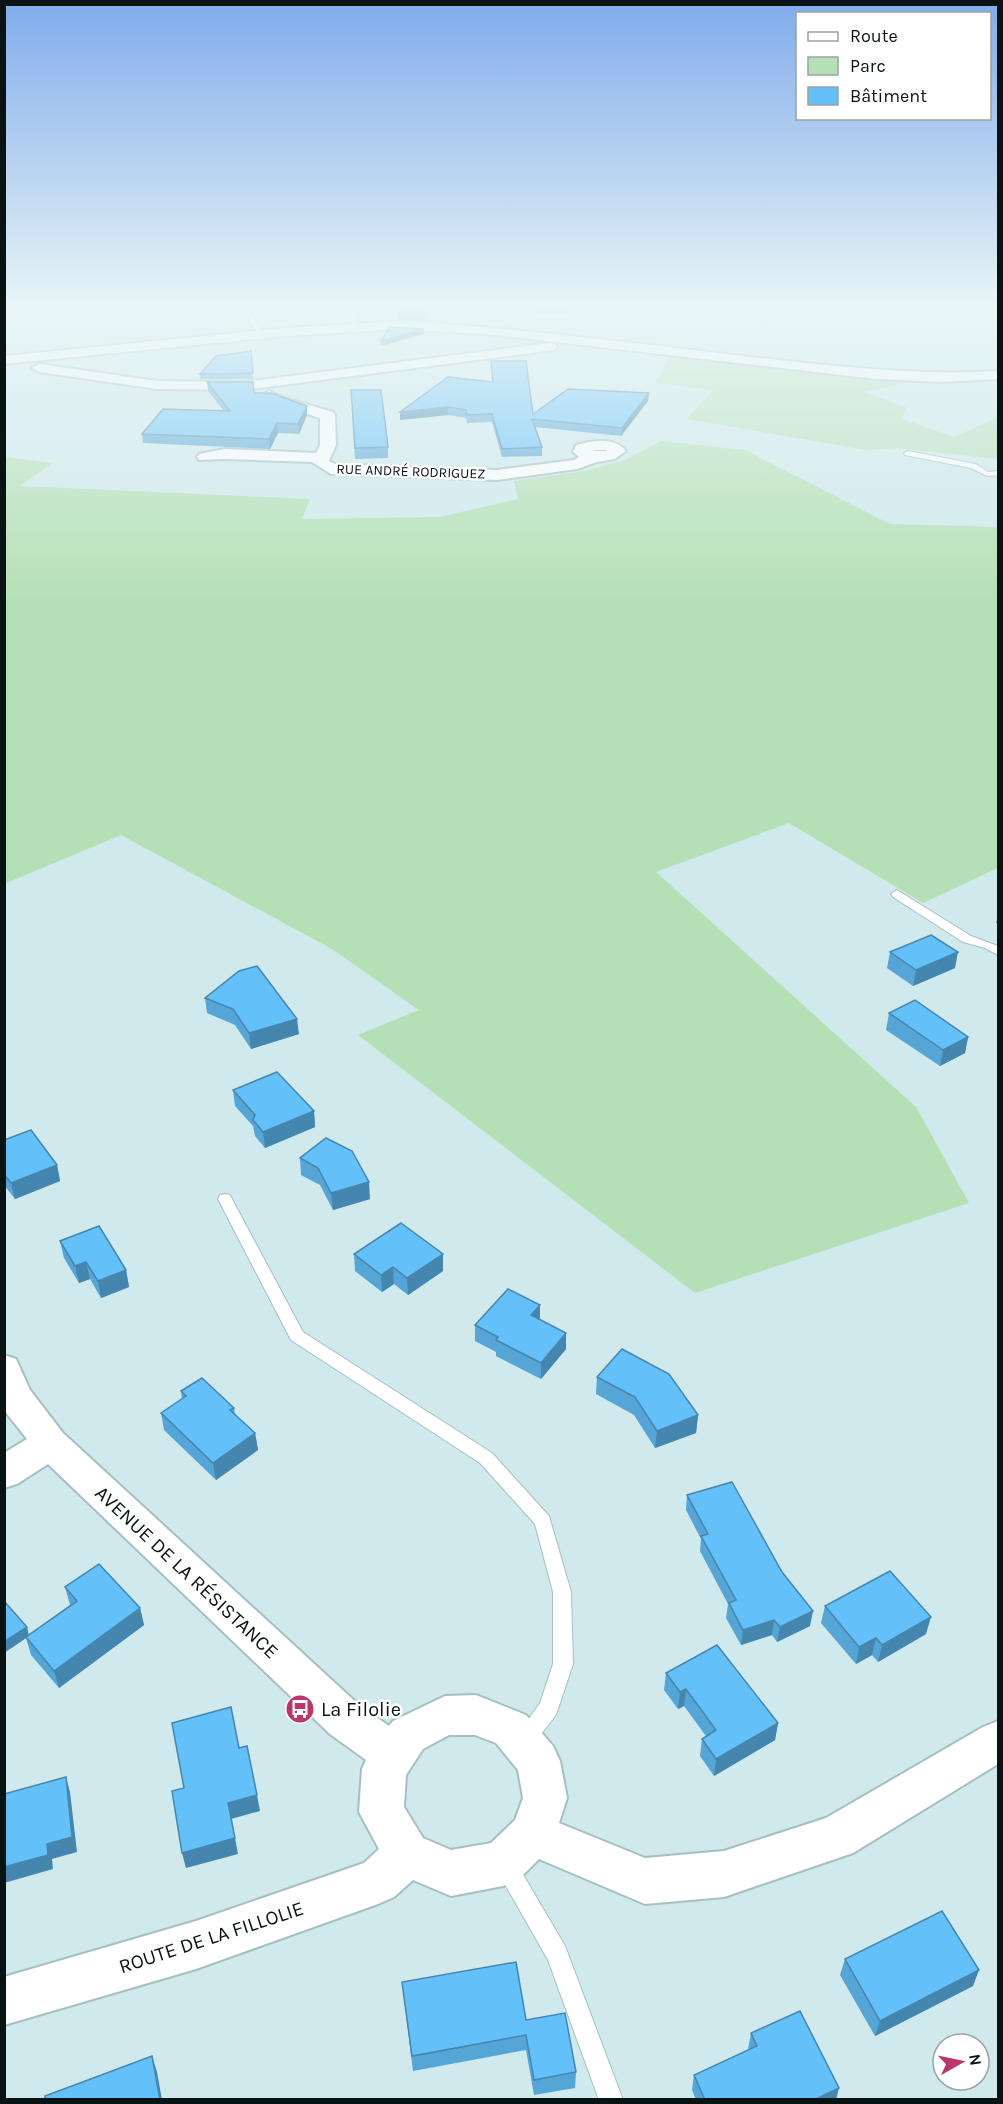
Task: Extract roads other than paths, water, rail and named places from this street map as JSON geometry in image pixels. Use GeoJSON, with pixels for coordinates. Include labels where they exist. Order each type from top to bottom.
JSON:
{"type":"FeatureCollection","features":[{"type":"Feature","properties":{"kind":"street","name":"RUE ANDRÉ RODRIGUEZ"},"geometry":{"type":"LineString","coordinates":[[297,405],[328,415],[328,446],[320,462],[324,466],[341,470],[485,475],[577,464],[594,457]]}},
{"type":"Feature","properties":{"kind":"street"},"geometry":{"type":"LineString","coordinates":[[204,457],[225,454],[320,458]]}},
{"type":"Feature","properties":{"kind":"street","name":"AVENUE DE LA RÉSISTANCE"},"geometry":{"type":"LineString","coordinates":[[4,1368],[14,1396],[50,1443],[345,1720],[394,1755]]}},
{"type":"Feature","properties":{"kind":"street"},"geometry":{"type":"LineString","coordinates":[[4,1473],[50,1443]]}},
{"type":"Feature","properties":{"kind":"street"},"geometry":{"type":"LineString","coordinates":[[518,1849],[545,1798],[538,1761],[511,1729],[476,1715],[445,1716],[408,1735],[384,1769],[381,1812],[407,1854],[451,1873],[518,1849],[645,1881],[724,1874],[837,1836],[999,1741]]}},
{"type":"Feature","properties":{"kind":"street","name":"ROUTE DE LA FILLOLIE"},"geometry":{"type":"LineString","coordinates":[[4,2001],[196,1945],[378,1881],[407,1854]]}},
{"type":"Feature","properties":{"kind":"lane"},"geometry":{"type":"LineString","coordinates":[[908,453],[973,466],[987,474],[999,473]]}},
{"type":"Feature","properties":{"kind":"lane"},"geometry":{"type":"LineString","coordinates":[[897,894],[967,939],[989,945],[999,951]]}},
{"type":"Feature","properties":{"kind":"lane"},"geometry":{"type":"LineString","coordinates":[[225,1199],[297,1336],[486,1458],[543,1521],[562,1592],[563,1664],[549,1708],[522,1743]]}},
{"type":"Feature","properties":{"kind":"lane"},"geometry":{"type":"LineString","coordinates":[[518,1849],[611,2100]]}},
{"type":"Feature","properties":{"kind":"place","name":"La Filolie"},"geometry":{"type":"Point","coordinates":[300,1709]}}]}
